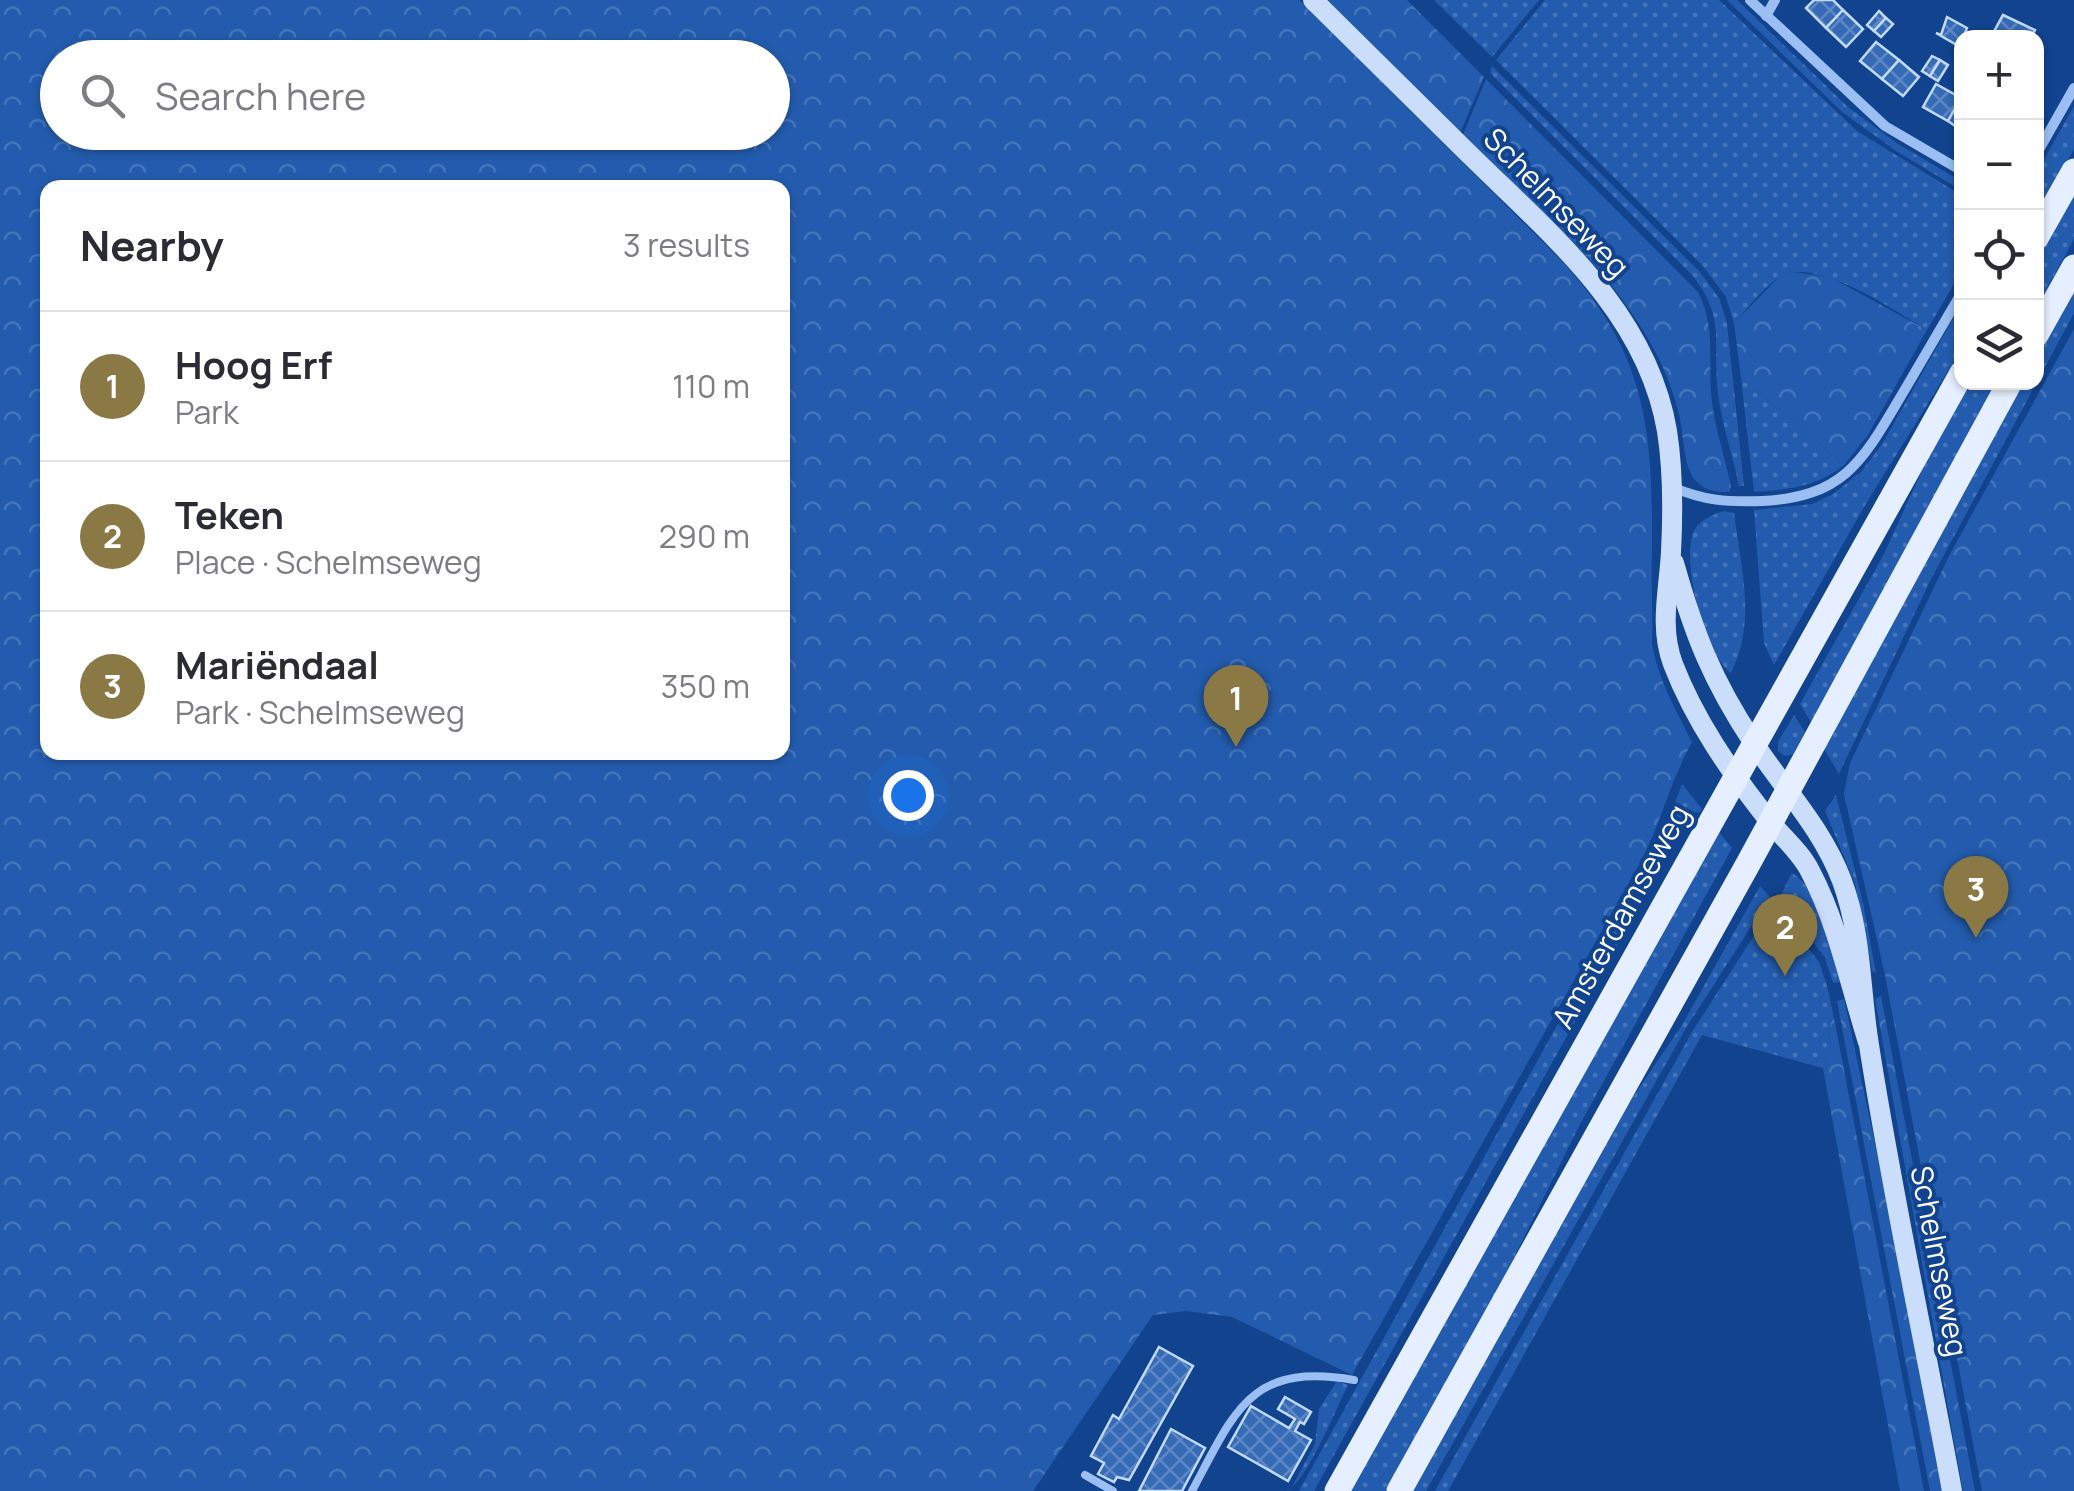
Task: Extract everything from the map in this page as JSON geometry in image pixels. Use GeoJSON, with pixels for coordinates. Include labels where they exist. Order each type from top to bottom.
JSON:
{"type":"FeatureCollection","features":[{"type":"Feature","properties":{"kind":"main road","name":"Schelmseweg"},"geometry":{"type":"LineString","coordinates":[[1313,0],[1568,251],[1613,304],[1654,380],[1667,432],[1671,554],[1665,597],[1671,658],[1705,730],[1735,777],[1810,869],[1833,924],[1868,1042],[1952,1491]]}},
{"type":"Feature","properties":{"kind":"main road"},"geometry":{"type":"LineString","coordinates":[[2044,224],[2074,171]]}},
{"type":"Feature","properties":{"kind":"main road"},"geometry":{"type":"LineString","coordinates":[[2044,321],[2074,267]]}},
{"type":"Feature","properties":{"kind":"main road","name":"Amsterdamseweg"},"geometry":{"type":"LineString","coordinates":[[1336,1491],[1954,387]]}},
{"type":"Feature","properties":{"kind":"main road"},"geometry":{"type":"LineString","coordinates":[[1399,1491],[2006,390]]}},
{"type":"Feature","properties":{"kind":"main road","name":"Schelmseweg"},"geometry":{"type":"LineString","coordinates":[[1671,554],[1702,653],[1754,743],[1820,833],[1846,894],[1862,962],[1868,1042]]}},
{"type":"Feature","properties":{"kind":"street"},"geometry":{"type":"LineString","coordinates":[[1750,0],[1885,126],[1954,167]]}},
{"type":"Feature","properties":{"kind":"street"},"geometry":{"type":"LineString","coordinates":[[1766,16],[1775,0]]}},
{"type":"Feature","properties":{"kind":"street"},"geometry":{"type":"LineString","coordinates":[[2044,142],[2074,88]]}},
{"type":"Feature","properties":{"kind":"street"},"geometry":{"type":"LineString","coordinates":[[1670,486],[1709,501],[1736,501],[1788,499],[1831,484],[1864,456],[1957,300]]}},
{"type":"Feature","properties":{"kind":"lane"},"geometry":{"type":"LineString","coordinates":[[1192,1491],[1241,1405],[1266,1384],[1321,1376],[1354,1380]]}},
{"type":"Feature","properties":{"kind":"lane"},"geometry":{"type":"LineString","coordinates":[[1085,1475],[1113,1491]]}},
{"type":"Feature","properties":{"kind":"green space"},"geometry":{"type":"Polygon","coordinates":[[[0,0],[1299,0],[1560,259],[1589,294],[1628,361],[1639,395],[1650,468],[1652,644],[1663,682],[1692,742],[1641,861],[1352,1375],[1232,1317],[1186,1311],[1153,1315],[1033,1491],[0,1491],[0,0]]]}},
{"type":"Feature","properties":{"kind":"green space"},"geometry":{"type":"Polygon","coordinates":[[[1327,0],[1407,0],[1484,77],[1460,133],[1327,0]]]}},
{"type":"Feature","properties":{"kind":"green space"},"geometry":{"type":"Polygon","coordinates":[[[1434,0],[1539,0],[1492,57],[1434,0]]]}},
{"type":"Feature","properties":{"kind":"green space"},"geometry":{"type":"Polygon","coordinates":[[[1545,0],[1719,0],[1857,131],[1954,191],[1954,284],[1927,330],[1854,288],[1811,273],[1793,272],[1772,282],[1734,323],[1726,297],[1703,266],[1496,60],[1545,0]]]}},
{"type":"Feature","properties":{"kind":"green space"},"geometry":{"type":"Polygon","coordinates":[[[1727,0],[1737,0],[1848,107],[1898,144],[1954,177],[1954,186],[1841,111],[1727,0]]]}},
{"type":"Feature","properties":{"kind":"green space"},"geometry":{"type":"Polygon","coordinates":[[[1492,66],[1699,271],[1719,298],[1727,323],[1744,486],[1739,486],[1722,417],[1716,332],[1703,290],[1490,73],[1492,66]]]}},
{"type":"Feature","properties":{"kind":"green space"},"geometry":{"type":"Polygon","coordinates":[[[1486,79],[1698,292],[1708,321],[1711,394],[1729,492],[1701,486],[1693,477],[1673,392],[1658,357],[1618,294],[1570,238],[1463,135],[1486,79]]]}},
{"type":"Feature","properties":{"kind":"green space"},"geometry":{"type":"Polygon","coordinates":[[[2074,106],[2074,149],[2044,204],[2044,160],[2074,106]]]}},
{"type":"Feature","properties":{"kind":"green space"},"geometry":{"type":"Polygon","coordinates":[[[2074,194],[2074,239],[2044,294],[2044,249],[2074,194]]]}},
{"type":"Feature","properties":{"kind":"green space"},"geometry":{"type":"Polygon","coordinates":[[[1793,272],[1830,277],[1927,330],[1868,435],[1844,465],[1741,378],[1734,323],[1780,276],[1793,272]]]}},
{"type":"Feature","properties":{"kind":"green space"},"geometry":{"type":"Polygon","coordinates":[[[2074,287],[2074,313],[2044,369],[2044,345],[2074,287]]]}},
{"type":"Feature","properties":{"kind":"green space"},"geometry":{"type":"Polygon","coordinates":[[[1954,317],[1954,361],[1864,507],[1774,665],[1764,643],[1754,510],[1812,504],[1833,494],[1861,472],[1882,444],[1954,317]]]}},
{"type":"Feature","properties":{"kind":"green space"},"geometry":{"type":"Polygon","coordinates":[[[2074,329],[2074,1491],[1982,1491],[1885,975],[1844,794],[1850,763],[1949,556],[2040,390],[2044,390],[2074,329]]]}},
{"type":"Feature","properties":{"kind":"green space"},"geometry":{"type":"Polygon","coordinates":[[[1741,378],[1844,465],[1812,483],[1754,492],[1741,378]]]}},
{"type":"Feature","properties":{"kind":"green space"},"geometry":{"type":"Polygon","coordinates":[[[1966,390],[1992,390],[1811,722],[1800,704],[1884,554],[1932,449],[1966,390]]]}},
{"type":"Feature","properties":{"kind":"green space"},"geometry":{"type":"Polygon","coordinates":[[[2019,390],[2033,390],[1930,581],[1839,774],[1824,749],[2019,390]]]}},
{"type":"Feature","properties":{"kind":"green space"},"geometry":{"type":"Polygon","coordinates":[[[1724,511],[1734,513],[1745,595],[1743,634],[1731,673],[1721,663],[1704,628],[1690,565],[1695,528],[1724,511]]]}},
{"type":"Feature","properties":{"kind":"green space"},"geometry":{"type":"Polygon","coordinates":[[[1794,715],[1805,732],[1793,754],[1785,756],[1778,751],[1778,742],[1794,715]]]}},
{"type":"Feature","properties":{"kind":"green space"},"geometry":{"type":"Polygon","coordinates":[[[1682,784],[1702,809],[1691,813],[1314,1491],[1299,1491],[1647,863],[1682,784]]]}},
{"type":"Feature","properties":{"kind":"green space"},"geometry":{"type":"Polygon","coordinates":[[[1836,795],[1876,973],[1872,971],[1855,883],[1825,811],[1836,795]]]}},
{"type":"Feature","properties":{"kind":"green space"},"geometry":{"type":"Polygon","coordinates":[[[1719,832],[1732,848],[1386,1491],[1350,1491],[1719,832]]]}},
{"type":"Feature","properties":{"kind":"green space"},"geometry":{"type":"Polygon","coordinates":[[[1792,873],[1802,881],[1817,906],[1840,982],[1833,983],[1825,958],[1782,901],[1792,873]]]}},
{"type":"Feature","properties":{"kind":"green space"},"geometry":{"type":"Polygon","coordinates":[[[1760,886],[1770,897],[1686,1028],[1426,1491],[1410,1491],[1614,1125],[1682,1025],[1760,886]]]}},
{"type":"Feature","properties":{"kind":"green space"},"geometry":{"type":"Polygon","coordinates":[[[1774,913],[1783,915],[1819,962],[1827,986],[1833,1013],[1823,1068],[1702,1035],[1448,1491],[1435,1491],[1692,1032],[1764,920],[1774,913]]]}},
{"type":"Feature","properties":{"kind":"green space"},"geometry":{"type":"Polygon","coordinates":[[[1881,996],[1975,1491],[1963,1491],[1875,999],[1881,996]]]}},
{"type":"Feature","properties":{"kind":"green space"},"geometry":{"type":"Polygon","coordinates":[[[1844,999],[1942,1491],[1930,1491],[1837,1001],[1844,999]]]}},
{"type":"Feature","properties":{"kind":"green space"},"geometry":{"type":"Polygon","coordinates":[[[1833,1013],[1924,1491],[1900,1491],[1823,1068],[1833,1013]]]}},
{"type":"Feature","properties":{"kind":"green space"},"geometry":{"type":"Polygon","coordinates":[[[1337,1381],[1348,1385],[1312,1460],[1292,1487],[1315,1444],[1319,1409],[1337,1381]]]}},
{"type":"Feature","properties":{"kind":"building"},"geometry":{"type":"Polygon","coordinates":[[[1814,0],[1833,0],[1843,10],[1826,28],[1806,8],[1814,0]]]}},
{"type":"Feature","properties":{"kind":"building"},"geometry":{"type":"Polygon","coordinates":[[[1843,10],[1863,29],[1846,47],[1826,28],[1843,10]]]}},
{"type":"Feature","properties":{"kind":"building"},"geometry":{"type":"Polygon","coordinates":[[[1879,11],[1886,18],[1874,31],[1867,25],[1879,11]]]}},
{"type":"Feature","properties":{"kind":"building"},"geometry":{"type":"Polygon","coordinates":[[[2003,15],[2035,30],[1995,30],[2003,15]]]}},
{"type":"Feature","properties":{"kind":"building"},"geometry":{"type":"Polygon","coordinates":[[[1947,17],[1967,28],[1954,30],[1954,43],[1936,33],[1941,35],[1947,17]]]}},
{"type":"Feature","properties":{"kind":"building"},"geometry":{"type":"Polygon","coordinates":[[[1886,18],[1893,24],[1881,37],[1874,31],[1886,18]]]}},
{"type":"Feature","properties":{"kind":"building"},"geometry":{"type":"Polygon","coordinates":[[[1876,42],[1899,60],[1882,79],[1860,61],[1876,42]]]}},
{"type":"Feature","properties":{"kind":"building"},"geometry":{"type":"Polygon","coordinates":[[[1932,56],[1940,60],[1930,76],[1922,71],[1932,56]]]}},
{"type":"Feature","properties":{"kind":"building"},"geometry":{"type":"Polygon","coordinates":[[[1899,60],[1919,77],[1903,96],[1882,79],[1899,60]]]}},
{"type":"Feature","properties":{"kind":"building"},"geometry":{"type":"Polygon","coordinates":[[[1940,60],[1948,65],[1938,81],[1930,76],[1940,60]]]}},
{"type":"Feature","properties":{"kind":"building"},"geometry":{"type":"Polygon","coordinates":[[[1936,84],[1954,94],[1954,110],[1948,121],[1923,107],[1936,84]]]}},
{"type":"Feature","properties":{"kind":"building"},"geometry":{"type":"Polygon","coordinates":[[[1159,1347],[1193,1366],[1129,1480],[1117,1477],[1114,1482],[1098,1474],[1104,1463],[1091,1456],[1113,1415],[1119,1419],[1159,1347]]]}},
{"type":"Feature","properties":{"kind":"building"},"geometry":{"type":"Polygon","coordinates":[[[1285,1397],[1311,1412],[1295,1431],[1311,1440],[1288,1481],[1228,1447],[1251,1406],[1289,1428],[1295,1419],[1278,1409],[1285,1397]]]}},
{"type":"Feature","properties":{"kind":"building"},"geometry":{"type":"Polygon","coordinates":[[[1171,1429],[1205,1448],[1182,1491],[1139,1491],[1171,1429]]]}},
{"type":"Feature","properties":{"kind":"place","name":"Hoog Erf"},"geometry":{"type":"Point","coordinates":[1236,747]}},
{"type":"Feature","properties":{"kind":"place","name":"Mariëndaal"},"geometry":{"type":"Point","coordinates":[1976,938]}},
{"type":"Feature","properties":{"kind":"place","name":"Teken"},"geometry":{"type":"Point","coordinates":[1785,976]}}]}
